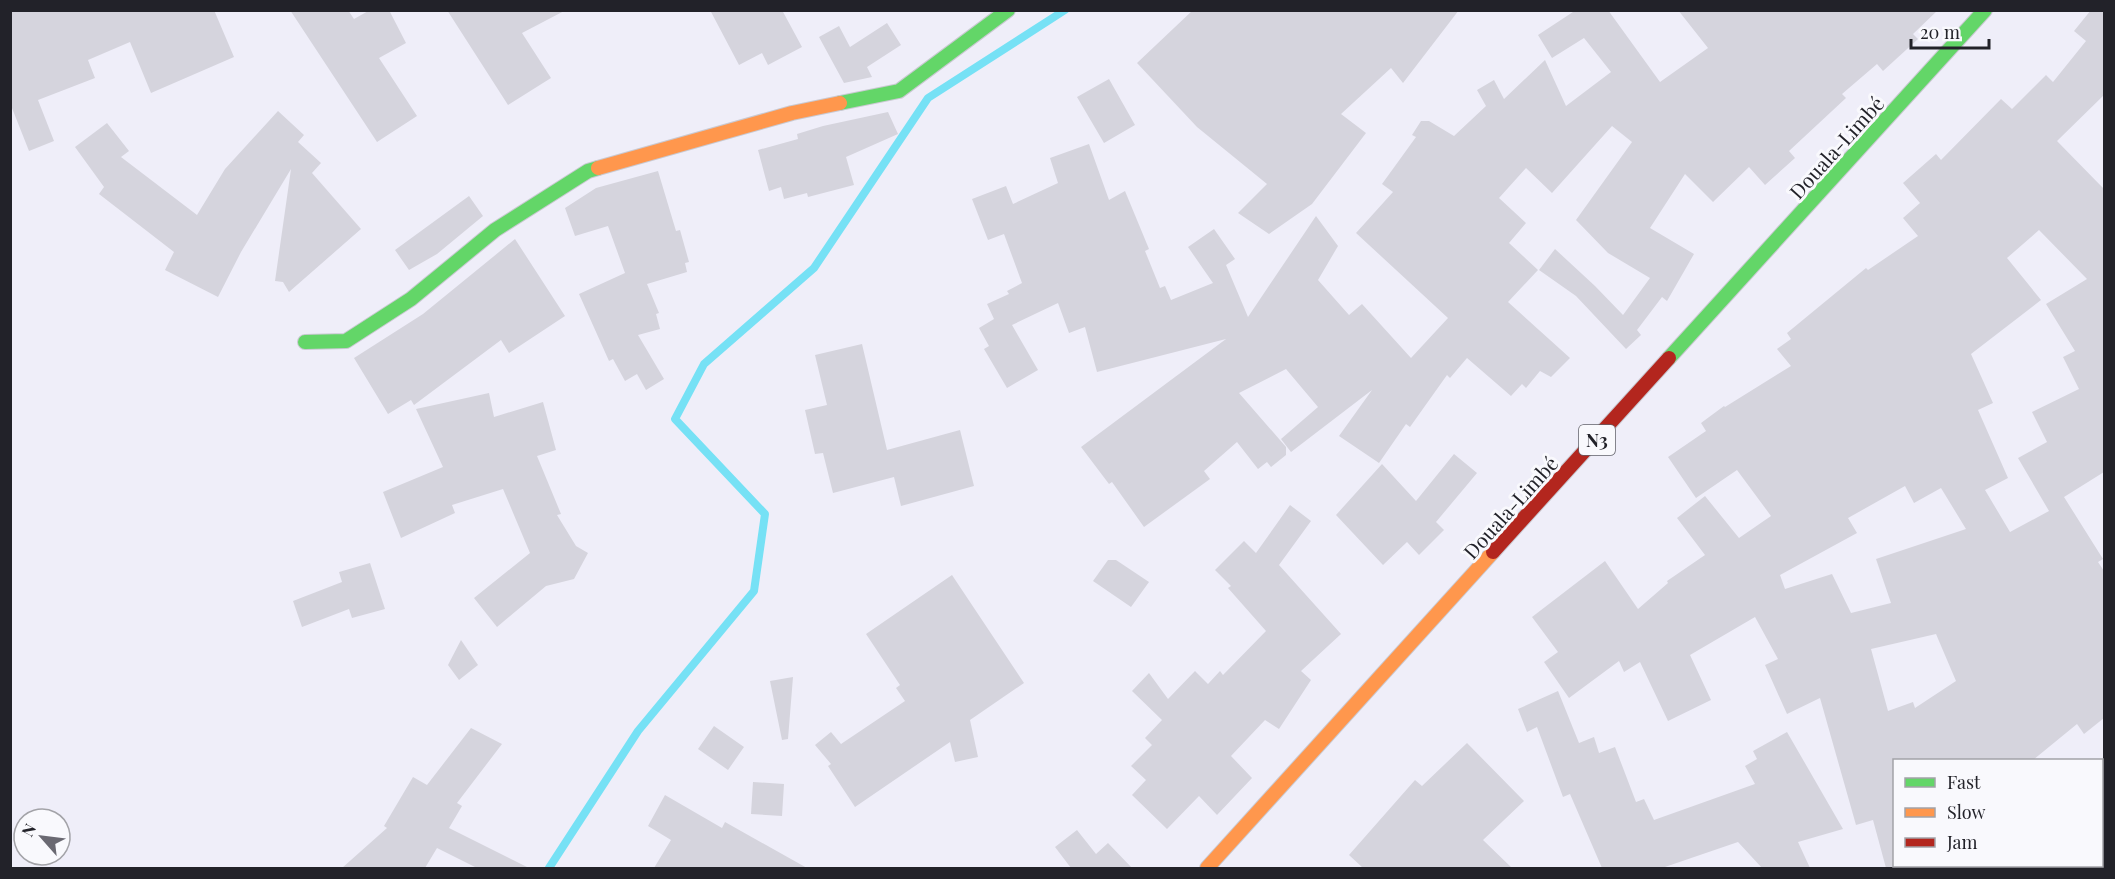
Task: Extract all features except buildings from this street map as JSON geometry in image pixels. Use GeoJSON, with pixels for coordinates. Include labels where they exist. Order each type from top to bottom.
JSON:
{"type":"FeatureCollection","features":[{"type":"Feature","properties":{"kind":"main road"},"geometry":{"type":"LineString","coordinates":[[305,342],[346,341],[411,298],[495,230],[588,171],[792,112],[899,91],[1008,10]]}},
{"type":"Feature","properties":{"kind":"main road","name":"Douala-Limbé"},"geometry":{"type":"LineString","coordinates":[[1207,868],[1985,10]]}},
{"type":"Feature","properties":{"kind":"waterway"},"geometry":{"type":"LineString","coordinates":[[549,868],[638,731],[754,591],[765,514],[675,419],[704,364],[814,268],[928,98],[1065,10]]}},
{"type":"Feature","properties":{"kind":"traffic: fast"},"geometry":{"type":"LineString","coordinates":[[840,103],[899,91],[1008,10]]}},
{"type":"Feature","properties":{"kind":"traffic: fast"},"geometry":{"type":"LineString","coordinates":[[1669,358],[1985,10]]}},
{"type":"Feature","properties":{"kind":"traffic: fast"},"geometry":{"type":"LineString","coordinates":[[305,342],[346,341],[411,299],[495,230],[588,171],[598,168]]}},
{"type":"Feature","properties":{"kind":"traffic: slow"},"geometry":{"type":"LineString","coordinates":[[598,168],[792,113],[840,103]]}},
{"type":"Feature","properties":{"kind":"traffic: slow"},"geometry":{"type":"LineString","coordinates":[[1207,868],[1493,552]]}},
{"type":"Feature","properties":{"kind":"traffic: jam"},"geometry":{"type":"LineString","coordinates":[[1493,552],[1669,358]]}}]}
